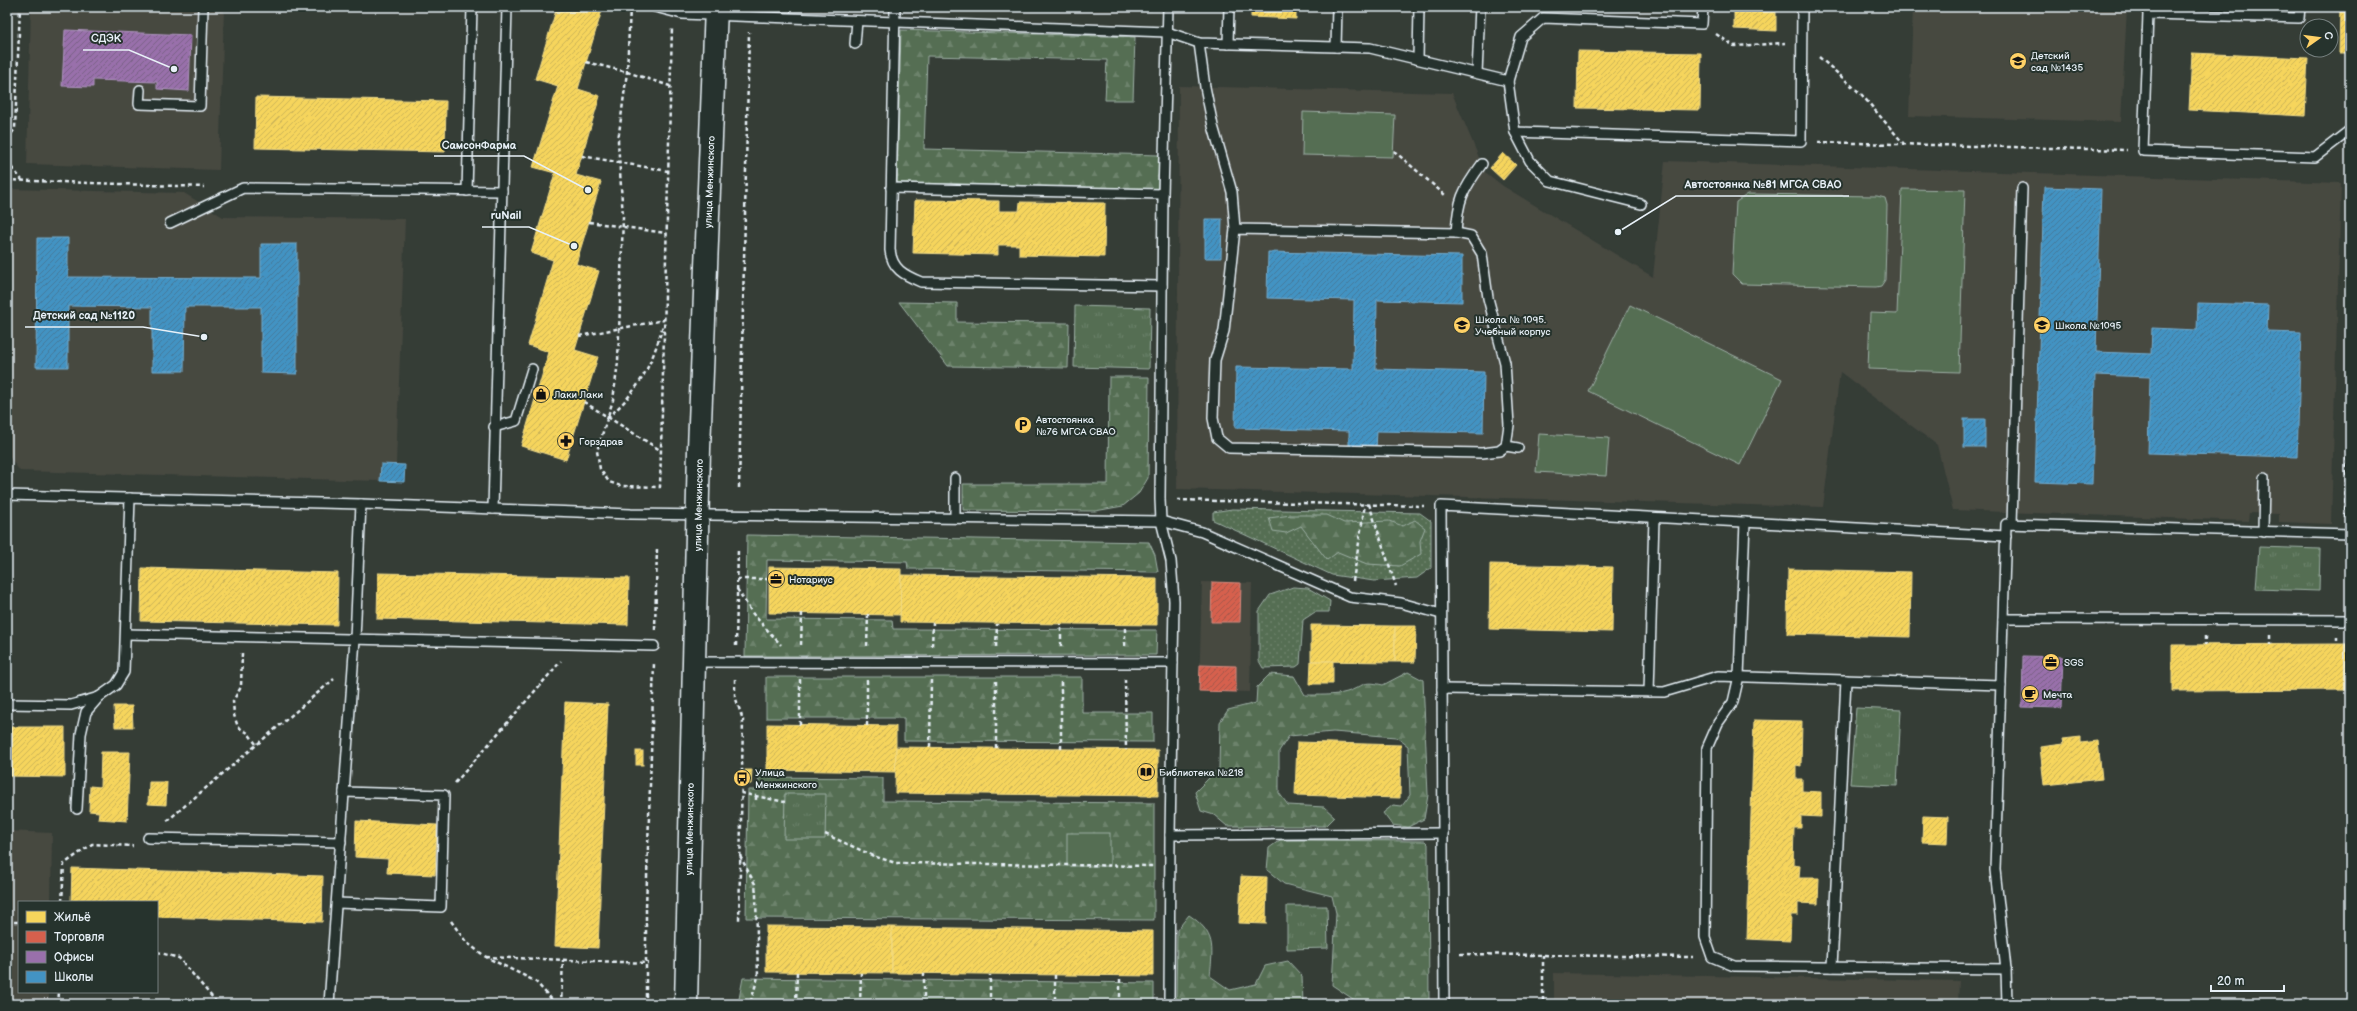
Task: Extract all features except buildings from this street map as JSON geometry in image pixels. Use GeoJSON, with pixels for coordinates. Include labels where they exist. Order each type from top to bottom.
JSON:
{"type":"FeatureCollection","features":[{"type":"Feature","properties":{"kind":"main road","name":"улица Менжинского"},"geometry":{"type":"LineString","coordinates":[[686,1004],[698,514],[716,11]]}},
{"type":"Feature","properties":{"kind":"lane"},"geometry":{"type":"LineString","coordinates":[[140,90],[139,104],[200,106],[203,7]]}},
{"type":"Feature","properties":{"kind":"lane"},"geometry":{"type":"LineString","coordinates":[[467,191],[472,7]]}},
{"type":"Feature","properties":{"kind":"lane"},"geometry":{"type":"LineString","coordinates":[[493,509],[494,426],[507,7]]}},
{"type":"Feature","properties":{"kind":"lane"},"geometry":{"type":"LineString","coordinates":[[655,7],[682,14],[716,11],[749,16],[895,23],[1167,32],[1199,43],[1370,48],[1508,80]]}},
{"type":"Feature","properties":{"kind":"lane"},"geometry":{"type":"LineString","coordinates":[[895,7],[891,259],[902,274],[921,282],[1162,286]]}},
{"type":"Feature","properties":{"kind":"lane"},"geometry":{"type":"LineString","coordinates":[[1168,7],[1163,194],[1160,500],[1161,521],[1172,561],[1174,601],[1169,1004]]}},
{"type":"Feature","properties":{"kind":"lane"},"geometry":{"type":"LineString","coordinates":[[1228,44],[1229,7]]}},
{"type":"Feature","properties":{"kind":"lane"},"geometry":{"type":"LineString","coordinates":[[1336,47],[1337,7]]}},
{"type":"Feature","properties":{"kind":"lane"},"geometry":{"type":"LineString","coordinates":[[1418,59],[1419,7]]}},
{"type":"Feature","properties":{"kind":"lane"},"geometry":{"type":"LineString","coordinates":[[1477,73],[1480,7]]}},
{"type":"Feature","properties":{"kind":"lane"},"geometry":{"type":"LineString","coordinates":[[1641,204],[1550,181],[1530,161],[1515,132],[1508,80],[1521,38],[1543,18],[1702,24],[1703,7]]}},
{"type":"Feature","properties":{"kind":"lane"},"geometry":{"type":"LineString","coordinates":[[1515,132],[1801,141],[1802,7]]}},
{"type":"Feature","properties":{"kind":"lane"},"geometry":{"type":"LineString","coordinates":[[2300,7],[2299,18],[2148,14],[2143,151],[2315,157],[2350,130]]}},
{"type":"Feature","properties":{"kind":"lane"},"geometry":{"type":"LineString","coordinates":[[856,44],[857,21]]}},
{"type":"Feature","properties":{"kind":"lane"},"geometry":{"type":"LineString","coordinates":[[1199,43],[1213,126],[1232,192],[1235,229],[1224,331],[1215,360],[1213,418],[1217,438],[1229,448],[1482,454],[1499,451],[1506,446],[1518,448]]}},
{"type":"Feature","properties":{"kind":"lane"},"geometry":{"type":"LineString","coordinates":[[1456,233],[1458,205],[1469,182],[1482,164]]}},
{"type":"Feature","properties":{"kind":"lane"},"geometry":{"type":"LineString","coordinates":[[170,223],[243,188],[502,191]]}},
{"type":"Feature","properties":{"kind":"lane"},"geometry":{"type":"LineString","coordinates":[[891,188],[1163,194]]}},
{"type":"Feature","properties":{"kind":"lane"},"geometry":{"type":"LineString","coordinates":[[2012,524],[2022,188]]}},
{"type":"Feature","properties":{"kind":"lane"},"geometry":{"type":"LineString","coordinates":[[1235,229],[1456,233],[1471,236],[1482,254],[1490,306],[1505,362],[1509,425],[1506,446]]}},
{"type":"Feature","properties":{"kind":"lane"},"geometry":{"type":"LineString","coordinates":[[494,426],[516,421],[532,369]]}},
{"type":"Feature","properties":{"kind":"lane"},"geometry":{"type":"LineString","coordinates":[[955,478],[955,517]]}},
{"type":"Feature","properties":{"kind":"lane"},"geometry":{"type":"LineString","coordinates":[[2263,532],[2264,478]]}},
{"type":"Feature","properties":{"kind":"lane"},"geometry":{"type":"LineString","coordinates":[[7,495],[698,514],[1161,521],[1202,532],[1350,597],[1401,603],[1441,614]]}},
{"type":"Feature","properties":{"kind":"lane"},"geometry":{"type":"LineString","coordinates":[[77,809],[80,734],[86,712],[99,697],[116,685],[124,672],[130,498]]}},
{"type":"Feature","properties":{"kind":"lane"},"geometry":{"type":"LineString","coordinates":[[329,1004],[355,639],[361,504]]}},
{"type":"Feature","properties":{"kind":"lane"},"geometry":{"type":"LineString","coordinates":[[1444,1004],[1441,506],[2006,536]]}},
{"type":"Feature","properties":{"kind":"lane"},"geometry":{"type":"LineString","coordinates":[[1649,692],[1654,518]]}},
{"type":"Feature","properties":{"kind":"lane"},"geometry":{"type":"LineString","coordinates":[[1745,522],[1739,676],[1733,702],[1718,723],[1707,748],[1705,937],[1712,957],[1734,966],[2006,969]]}},
{"type":"Feature","properties":{"kind":"lane"},"geometry":{"type":"LineString","coordinates":[[2007,1004],[2006,969],[1995,870],[2006,524],[2347,534]]}},
{"type":"Feature","properties":{"kind":"lane"},"geometry":{"type":"LineString","coordinates":[[2003,618],[2350,620]]}},
{"type":"Feature","properties":{"kind":"lane"},"geometry":{"type":"LineString","coordinates":[[126,634],[654,646]]}},
{"type":"Feature","properties":{"kind":"lane"},"geometry":{"type":"LineString","coordinates":[[694,662],[1173,663]]}},
{"type":"Feature","properties":{"kind":"lane"},"geometry":{"type":"LineString","coordinates":[[1442,689],[1664,692],[1718,676],[2001,685]]}},
{"type":"Feature","properties":{"kind":"lane"},"geometry":{"type":"LineString","coordinates":[[1832,967],[1846,680]]}},
{"type":"Feature","properties":{"kind":"lane"},"geometry":{"type":"LineString","coordinates":[[7,704],[71,705],[99,697]]}},
{"type":"Feature","properties":{"kind":"lane"},"geometry":{"type":"LineString","coordinates":[[337,903],[441,907],[444,795],[344,792]]}},
{"type":"Feature","properties":{"kind":"lane"},"geometry":{"type":"LineString","coordinates":[[1170,835],[1443,833]]}},
{"type":"Feature","properties":{"kind":"lane"},"geometry":{"type":"LineString","coordinates":[[148,838],[341,842]]}},
{"type":"Feature","properties":{"kind":"path"},"geometry":{"type":"LineString","coordinates":[[7,139],[15,129],[20,7]]}},
{"type":"Feature","properties":{"kind":"path"},"geometry":{"type":"LineString","coordinates":[[630,7],[627,72],[618,141],[623,228],[619,329],[613,400],[597,451],[600,469],[609,482],[621,486],[660,487],[672,11]]}},
{"type":"Feature","properties":{"kind":"path"},"geometry":{"type":"LineString","coordinates":[[739,488],[749,16]]}},
{"type":"Feature","properties":{"kind":"path"},"geometry":{"type":"LineString","coordinates":[[1702,24],[1734,46],[1802,42],[1860,94],[1904,144]]}},
{"type":"Feature","properties":{"kind":"path"},"geometry":{"type":"LineString","coordinates":[[586,62],[627,72],[670,86]]}},
{"type":"Feature","properties":{"kind":"path"},"geometry":{"type":"LineString","coordinates":[[1801,141],[2143,151]]}},
{"type":"Feature","properties":{"kind":"path"},"geometry":{"type":"LineString","coordinates":[[1394,152],[1458,205]]}},
{"type":"Feature","properties":{"kind":"path"},"geometry":{"type":"LineString","coordinates":[[582,156],[668,171]]}},
{"type":"Feature","properties":{"kind":"path"},"geometry":{"type":"LineString","coordinates":[[7,162],[22,181]]}},
{"type":"Feature","properties":{"kind":"path"},"geometry":{"type":"LineString","coordinates":[[7,180],[243,188]]}},
{"type":"Feature","properties":{"kind":"path"},"geometry":{"type":"LineString","coordinates":[[589,222],[666,233]]}},
{"type":"Feature","properties":{"kind":"path"},"geometry":{"type":"LineString","coordinates":[[579,336],[664,320]]}},
{"type":"Feature","properties":{"kind":"path"},"geometry":{"type":"LineString","coordinates":[[607,418],[632,394],[644,376],[654,354],[664,320]]}},
{"type":"Feature","properties":{"kind":"path"},"geometry":{"type":"LineString","coordinates":[[2347,534],[2350,340]]}},
{"type":"Feature","properties":{"kind":"path"},"geometry":{"type":"LineString","coordinates":[[584,402],[660,451]]}},
{"type":"Feature","properties":{"kind":"path"},"geometry":{"type":"LineString","coordinates":[[1160,500],[1441,506]]}},
{"type":"Feature","properties":{"kind":"path"},"geometry":{"type":"LineString","coordinates":[[1350,597],[1365,504]]}},
{"type":"Feature","properties":{"kind":"path"},"geometry":{"type":"LineString","coordinates":[[1369,504],[1401,603]]}},
{"type":"Feature","properties":{"kind":"path"},"geometry":{"type":"LineString","coordinates":[[646,1004],[648,962],[646,908],[658,548]]}},
{"type":"Feature","properties":{"kind":"path"},"geometry":{"type":"LineString","coordinates":[[738,548],[735,696],[743,720],[739,921]]}},
{"type":"Feature","properties":{"kind":"path"},"geometry":{"type":"LineString","coordinates":[[737,578],[769,579]]}},
{"type":"Feature","properties":{"kind":"path"},"geometry":{"type":"LineString","coordinates":[[737,588],[753,614],[778,643],[801,662]]}},
{"type":"Feature","properties":{"kind":"path"},"geometry":{"type":"LineString","coordinates":[[800,725],[802,613]]}},
{"type":"Feature","properties":{"kind":"path"},"geometry":{"type":"LineString","coordinates":[[867,726],[868,614]]}},
{"type":"Feature","properties":{"kind":"path"},"geometry":{"type":"LineString","coordinates":[[930,747],[933,623]]}},
{"type":"Feature","properties":{"kind":"path"},"geometry":{"type":"LineString","coordinates":[[996,624],[996,748]]}},
{"type":"Feature","properties":{"kind":"path"},"geometry":{"type":"LineString","coordinates":[[1061,624],[1061,749]]}},
{"type":"Feature","properties":{"kind":"path"},"geometry":{"type":"LineString","coordinates":[[1125,625],[1126,750]]}},
{"type":"Feature","properties":{"kind":"path"},"geometry":{"type":"LineString","coordinates":[[243,637],[241,687],[233,701],[234,716],[238,727],[248,734],[256,744]]}},
{"type":"Feature","properties":{"kind":"path"},"geometry":{"type":"LineString","coordinates":[[444,795],[575,644]]}},
{"type":"Feature","properties":{"kind":"path"},"geometry":{"type":"LineString","coordinates":[[62,901],[64,864],[92,844],[135,846],[148,838],[256,744],[353,664]]}},
{"type":"Feature","properties":{"kind":"path"},"geometry":{"type":"LineString","coordinates":[[741,793],[784,802]]}},
{"type":"Feature","properties":{"kind":"path"},"geometry":{"type":"LineString","coordinates":[[756,796],[756,802]]}},
{"type":"Feature","properties":{"kind":"path"},"geometry":{"type":"LineString","coordinates":[[825,834],[896,863],[1170,866]]}},
{"type":"Feature","properties":{"kind":"path"},"geometry":{"type":"LineString","coordinates":[[740,855],[747,865],[755,884],[756,895],[758,977],[750,1004]]}},
{"type":"Feature","properties":{"kind":"path"},"geometry":{"type":"LineString","coordinates":[[441,907],[466,942],[486,958],[536,981],[556,1004]]}},
{"type":"Feature","properties":{"kind":"path"},"geometry":{"type":"LineString","coordinates":[[7,922],[18,922]]}},
{"type":"Feature","properties":{"kind":"path"},"geometry":{"type":"LineString","coordinates":[[158,952],[179,958],[218,1004]]}},
{"type":"Feature","properties":{"kind":"path"},"geometry":{"type":"LineString","coordinates":[[1444,954],[1712,957]]}},
{"type":"Feature","properties":{"kind":"path"},"geometry":{"type":"LineString","coordinates":[[1543,955],[1543,1004]]}},
{"type":"Feature","properties":{"kind":"path"},"geometry":{"type":"LineString","coordinates":[[486,958],[648,962]]}},
{"type":"Feature","properties":{"kind":"path"},"geometry":{"type":"LineString","coordinates":[[561,1004],[563,960]]}},
{"type":"Feature","properties":{"kind":"path"},"geometry":{"type":"LineString","coordinates":[[796,1004],[798,972]]}},
{"type":"Feature","properties":{"kind":"path"},"geometry":{"type":"LineString","coordinates":[[860,973],[860,1004]]}},
{"type":"Feature","properties":{"kind":"path"},"geometry":{"type":"LineString","coordinates":[[924,974],[924,1004]]}},
{"type":"Feature","properties":{"kind":"path"},"geometry":{"type":"LineString","coordinates":[[990,974],[990,1004]]}},
{"type":"Feature","properties":{"kind":"path"},"geometry":{"type":"LineString","coordinates":[[1055,975],[1055,1004]]}},
{"type":"Feature","properties":{"kind":"path"},"geometry":{"type":"LineString","coordinates":[[1120,976],[1120,1004]]}},
{"type":"Feature","properties":{"kind":"path"},"geometry":{"type":"LineString","coordinates":[[58,1004],[59,993]]}},
{"type":"Feature","properties":{"kind":"shaded area"},"geometry":{"type":"Polygon","coordinates":[[[31,7],[224,9],[219,170],[27,164],[31,7]]]}},
{"type":"Feature","properties":{"kind":"shaded area","name":"Детский сад №1435"},"geometry":{"type":"Polygon","coordinates":[[[1913,7],[2127,7],[2121,122],[1909,116],[1913,7]]]}},
{"type":"Feature","properties":{"kind":"shaded area"},"geometry":{"type":"Polygon","coordinates":[[[1179,86],[1452,93],[1485,172],[1503,186],[1653,277],[1665,161],[2341,183],[2331,524],[2279,522],[2279,514],[2249,513],[2248,521],[1953,510],[1937,445],[1840,372],[1823,507],[1177,489],[1179,86]]]}},
{"type":"Feature","properties":{"kind":"shaded area"},"geometry":{"type":"Polygon","coordinates":[[[7,189],[184,193],[223,217],[405,219],[396,464],[381,464],[380,481],[20,471],[7,454],[7,189]]]}},
{"type":"Feature","properties":{"kind":"shaded area"},"geometry":{"type":"Polygon","coordinates":[[[1202,582],[1252,583],[1250,692],[1199,691],[1202,582]]]}},
{"type":"Feature","properties":{"kind":"shaded area"},"geometry":{"type":"Polygon","coordinates":[[[7,831],[52,833],[51,901],[18,901],[18,993],[49,993],[49,1004],[7,1004],[7,831]]]}},
{"type":"Feature","properties":{"kind":"shaded area"},"geometry":{"type":"Polygon","coordinates":[[[1554,973],[1959,981],[1958,1004],[1554,1004],[1554,973]]]}},
{"type":"Feature","properties":{"kind":"green space"},"geometry":{"type":"Polygon","coordinates":[[[1069,7],[1152,7],[1152,10],[1069,7]]]}},
{"type":"Feature","properties":{"kind":"green space"},"geometry":{"type":"Polygon","coordinates":[[[901,30],[1135,37],[1133,100],[1105,100],[1107,60],[927,56],[924,149],[1159,155],[1158,189],[897,183],[901,30]]]}},
{"type":"Feature","properties":{"kind":"green space"},"geometry":{"type":"Polygon","coordinates":[[[1303,112],[1395,115],[1393,157],[1302,155],[1303,112]]]}},
{"type":"Feature","properties":{"kind":"green space"},"geometry":{"type":"Polygon","coordinates":[[[1902,189],[1965,190],[1959,372],[1868,369],[1870,313],[1897,314],[1902,189]]]}},
{"type":"Feature","properties":{"kind":"green space"},"geometry":{"type":"Polygon","coordinates":[[[1748,194],[1877,196],[1885,198],[1887,205],[1885,280],[1881,286],[1876,287],[1742,284],[1732,274],[1736,202],[1748,194]]]}},
{"type":"Feature","properties":{"kind":"green space"},"geometry":{"type":"Polygon","coordinates":[[[899,302],[957,303],[957,322],[1069,323],[1068,368],[948,366],[899,302]]]}},
{"type":"Feature","properties":{"kind":"green space"},"geometry":{"type":"Polygon","coordinates":[[[1630,305],[1782,379],[1740,465],[1588,391],[1630,305]]]}},
{"type":"Feature","properties":{"kind":"green space"},"geometry":{"type":"Polygon","coordinates":[[[1075,306],[1150,308],[1149,369],[1074,367],[1075,306]]]}},
{"type":"Feature","properties":{"kind":"green space"},"geometry":{"type":"Polygon","coordinates":[[[1109,377],[1149,377],[1148,478],[1139,493],[1123,506],[1095,511],[963,510],[963,484],[1108,484],[1109,377]]]}},
{"type":"Feature","properties":{"kind":"green space"},"geometry":{"type":"Polygon","coordinates":[[[1539,434],[1609,438],[1606,476],[1536,472],[1539,434]]]}},
{"type":"Feature","properties":{"kind":"green space"},"geometry":{"type":"Polygon","coordinates":[[[1232,509],[1420,513],[1431,521],[1431,568],[1417,578],[1374,581],[1332,575],[1213,520],[1213,512],[1232,509]]]}},
{"type":"Feature","properties":{"kind":"green space"},"geometry":{"type":"Polygon","coordinates":[[[1291,515],[1327,515],[1344,523],[1389,521],[1403,526],[1415,520],[1425,528],[1420,541],[1421,554],[1400,566],[1367,564],[1338,552],[1327,560],[1301,526],[1286,533],[1273,531],[1269,518],[1291,515]]]}},
{"type":"Feature","properties":{"kind":"green space"},"geometry":{"type":"Polygon","coordinates":[[[747,535],[1149,542],[1155,555],[1158,572],[908,569],[907,562],[767,560],[766,619],[892,620],[893,629],[1157,630],[1156,655],[745,656],[747,535]]]}},
{"type":"Feature","properties":{"kind":"green space"},"geometry":{"type":"Polygon","coordinates":[[[2259,547],[2320,549],[2319,591],[2256,589],[2259,547]]]}},
{"type":"Feature","properties":{"kind":"green space"},"geometry":{"type":"Polygon","coordinates":[[[1293,587],[1308,588],[1330,601],[1329,612],[1315,612],[1303,620],[1300,664],[1296,667],[1263,668],[1259,661],[1259,611],[1270,595],[1293,587]]]}},
{"type":"Feature","properties":{"kind":"green space"},"geometry":{"type":"Polygon","coordinates":[[[1408,672],[1423,680],[1428,795],[1424,819],[1408,827],[1392,825],[1383,813],[1393,805],[1402,806],[1410,795],[1408,746],[1396,737],[1333,732],[1289,736],[1279,751],[1279,793],[1288,805],[1324,807],[1335,817],[1326,826],[1227,826],[1214,815],[1201,811],[1195,792],[1219,768],[1220,722],[1228,710],[1256,703],[1257,687],[1270,674],[1294,676],[1305,695],[1321,695],[1347,692],[1367,683],[1383,685],[1408,672]]]}},
{"type":"Feature","properties":{"kind":"green space"},"geometry":{"type":"Polygon","coordinates":[[[766,677],[1082,677],[1082,713],[1153,713],[1153,742],[904,741],[904,718],[766,718],[766,677]]]}},
{"type":"Feature","properties":{"kind":"green space"},"geometry":{"type":"Polygon","coordinates":[[[1856,708],[1901,710],[1897,786],[1850,784],[1856,708]]]}},
{"type":"Feature","properties":{"kind":"green space"},"geometry":{"type":"Polygon","coordinates":[[[759,777],[883,778],[883,801],[1154,803],[1154,920],[746,918],[748,790],[758,790],[759,777]]]}},
{"type":"Feature","properties":{"kind":"green space"},"geometry":{"type":"Polygon","coordinates":[[[785,794],[826,794],[825,839],[784,839],[785,794]]]}},
{"type":"Feature","properties":{"kind":"green space"},"geometry":{"type":"Polygon","coordinates":[[[1067,833],[1110,833],[1110,866],[1067,866],[1067,833]]]}},
{"type":"Feature","properties":{"kind":"green space"},"geometry":{"type":"Polygon","coordinates":[[[1280,840],[1425,841],[1428,844],[1429,1004],[1365,1004],[1356,1001],[1332,985],[1336,913],[1332,896],[1284,884],[1267,870],[1269,848],[1280,840]]]}},
{"type":"Feature","properties":{"kind":"green space"},"geometry":{"type":"Polygon","coordinates":[[[1287,906],[1327,906],[1328,948],[1287,949],[1287,906]]]}},
{"type":"Feature","properties":{"kind":"green space"},"geometry":{"type":"Polygon","coordinates":[[[1189,915],[1204,928],[1211,941],[1212,957],[1210,976],[1230,990],[1256,984],[1265,966],[1288,961],[1302,976],[1303,1004],[1176,1004],[1177,930],[1189,915]]]}},
{"type":"Feature","properties":{"kind":"green space"},"geometry":{"type":"Polygon","coordinates":[[[743,978],[1154,983],[1154,1004],[738,1004],[743,978]]]}},
{"type":"Feature","properties":{"kind":"place","name":"Детский сад №1435"},"geometry":{"type":"Point","coordinates":[2018,61]}},
{"type":"Feature","properties":{"kind":"place","name":"СДЭК"},"geometry":{"type":"Point","coordinates":[174,69]}},
{"type":"Feature","properties":{"kind":"place","name":"СамсонФарма"},"geometry":{"type":"Point","coordinates":[588,190]}},
{"type":"Feature","properties":{"kind":"place","name":"Автостоянка №81 МГСА СВАО"},"geometry":{"type":"Point","coordinates":[1618,232]}},
{"type":"Feature","properties":{"kind":"place","name":"ruNail"},"geometry":{"type":"Point","coordinates":[574,246]}},
{"type":"Feature","properties":{"kind":"place","name":"Школа № 1095. Учебный корпус"},"geometry":{"type":"Point","coordinates":[1462,325]}},
{"type":"Feature","properties":{"kind":"place","name":"Школа №1095"},"geometry":{"type":"Point","coordinates":[2042,325]}},
{"type":"Feature","properties":{"kind":"place","name":"Детский сад №1120"},"geometry":{"type":"Point","coordinates":[204,337]}},
{"type":"Feature","properties":{"kind":"place","name":"Лаки Лаки"},"geometry":{"type":"Point","coordinates":[541,394]}},
{"type":"Feature","properties":{"kind":"place","name":"Автостоянка №76 МГСА СВАО"},"geometry":{"type":"Point","coordinates":[1023,425]}},
{"type":"Feature","properties":{"kind":"place","name":"Горздрав"},"geometry":{"type":"Point","coordinates":[566,441]}},
{"type":"Feature","properties":{"kind":"place","name":"Нотариус"},"geometry":{"type":"Point","coordinates":[776,579]}},
{"type":"Feature","properties":{"kind":"place","name":"SGS"},"geometry":{"type":"Point","coordinates":[2051,662]}},
{"type":"Feature","properties":{"kind":"place","name":"Мечта"},"geometry":{"type":"Point","coordinates":[2030,694]}},
{"type":"Feature","properties":{"kind":"place","name":"Библиотека №218"},"geometry":{"type":"Point","coordinates":[1146,772]}},
{"type":"Feature","properties":{"kind":"place","name":"Улица Менжинского"},"geometry":{"type":"Point","coordinates":[742,778]}}]}
